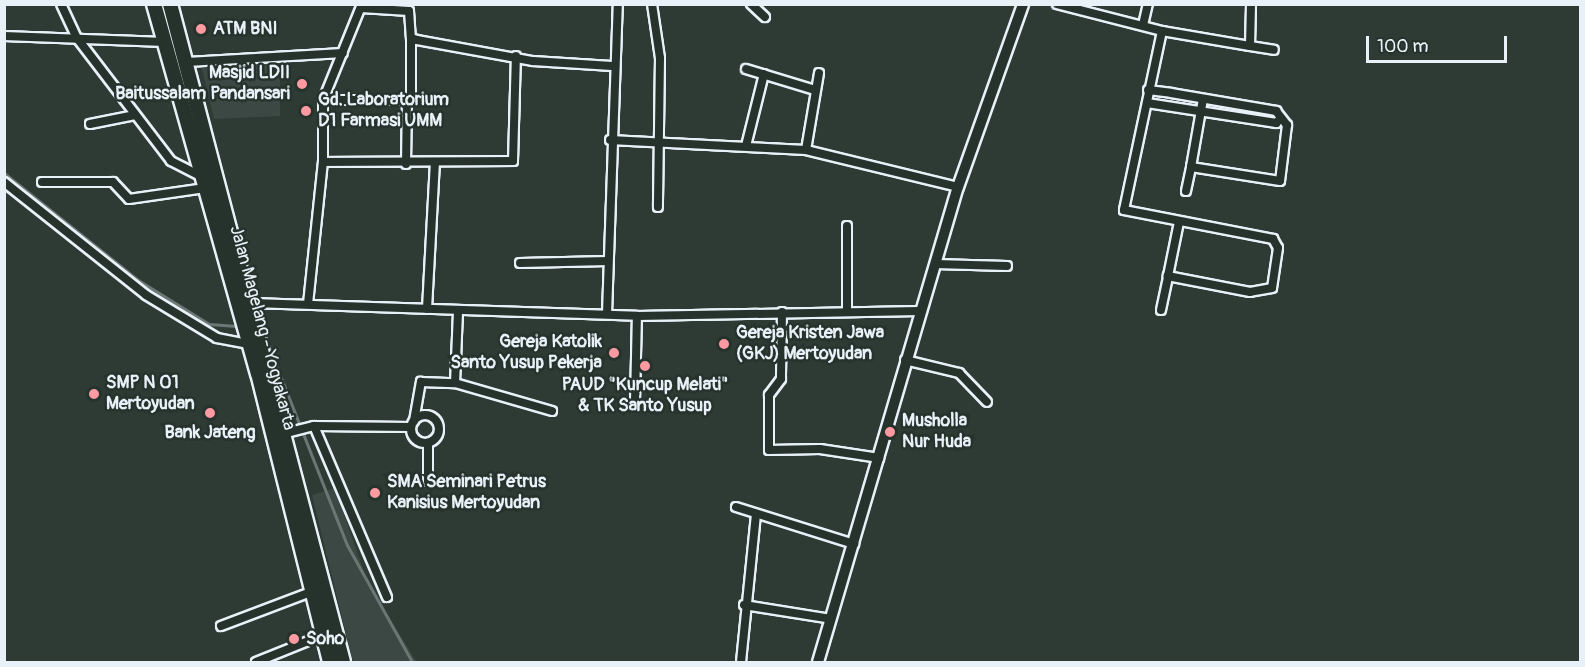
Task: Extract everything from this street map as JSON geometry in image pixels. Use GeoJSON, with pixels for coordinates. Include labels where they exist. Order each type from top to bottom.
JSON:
{"type":"FeatureCollection","features":[{"type":"Feature","properties":{"kind":"highway","name":"Jalan Magelang - Yogyakarta"},"geometry":{"type":"LineString","coordinates":[[154,4],[243,327],[254,341],[288,432],[288,466],[312,592],[330,663]]}},
{"type":"Feature","properties":{"kind":"highway","name":"Jalan Magelang - Yogyakarta"},"geometry":{"type":"LineString","coordinates":[[170,4],[253,308],[254,341],[343,663]]}},
{"type":"Feature","properties":{"kind":"street"},"geometry":{"type":"LineString","coordinates":[[61,4],[77,38],[171,161],[204,182]]}},
{"type":"Feature","properties":{"kind":"street"},"geometry":{"type":"LineString","coordinates":[[607,314],[612,66],[618,4]]}},
{"type":"Feature","properties":{"kind":"street"},"geometry":{"type":"LineString","coordinates":[[652,4],[660,58],[658,207]]}},
{"type":"Feature","properties":{"kind":"street"},"geometry":{"type":"LineString","coordinates":[[751,4],[765,17]]}},
{"type":"Feature","properties":{"kind":"street"},"geometry":{"type":"LineString","coordinates":[[818,663],[879,458],[904,360],[958,187],[1023,4]]}},
{"type":"Feature","properties":{"kind":"street"},"geometry":{"type":"LineString","coordinates":[[1057,4],[1162,31],[1274,50]]}},
{"type":"Feature","properties":{"kind":"street"},"geometry":{"type":"LineString","coordinates":[[1143,26],[1148,4]]}},
{"type":"Feature","properties":{"kind":"street"},"geometry":{"type":"LineString","coordinates":[[1250,46],[1251,4]]}},
{"type":"Feature","properties":{"kind":"street"},"geometry":{"type":"LineString","coordinates":[[308,304],[323,162],[323,100],[362,6],[408,11],[411,38],[406,164]]}},
{"type":"Feature","properties":{"kind":"street"},"geometry":{"type":"LineString","coordinates":[[1162,31],[1123,208],[1179,222],[1273,239],[1278,248],[1272,288],[1250,292],[1168,276]]}},
{"type":"Feature","properties":{"kind":"street"},"geometry":{"type":"LineString","coordinates":[[4,36],[165,42]]}},
{"type":"Feature","properties":{"kind":"street"},"geometry":{"type":"LineString","coordinates":[[411,38],[516,56],[612,66]]}},
{"type":"Feature","properties":{"kind":"street"},"geometry":{"type":"LineString","coordinates":[[187,62],[343,53]]}},
{"type":"Feature","properties":{"kind":"street"},"geometry":{"type":"LineString","coordinates":[[323,162],[406,164],[513,161],[516,56]]}},
{"type":"Feature","properties":{"kind":"street"},"geometry":{"type":"LineString","coordinates":[[746,69],[815,90]]}},
{"type":"Feature","properties":{"kind":"street"},"geometry":{"type":"LineString","coordinates":[[806,150],[819,73]]}},
{"type":"Feature","properties":{"kind":"street"},"geometry":{"type":"LineString","coordinates":[[746,146],[764,74]]}},
{"type":"Feature","properties":{"kind":"street"},"geometry":{"type":"LineString","coordinates":[[1148,90],[1276,111],[1287,126],[1280,181],[1191,167]]}},
{"type":"Feature","properties":{"kind":"street"},"geometry":{"type":"LineString","coordinates":[[1186,191],[1203,99]]}},
{"type":"Feature","properties":{"kind":"street"},"geometry":{"type":"LineString","coordinates":[[323,100],[407,101]]}},
{"type":"Feature","properties":{"kind":"street"},"geometry":{"type":"LineString","coordinates":[[1147,103],[1276,123],[1281,118]]}},
{"type":"Feature","properties":{"kind":"street"},"geometry":{"type":"LineString","coordinates":[[90,123],[135,115]]}},
{"type":"Feature","properties":{"kind":"street"},"geometry":{"type":"LineString","coordinates":[[610,140],[658,146],[746,146],[806,150],[958,187]]}},
{"type":"Feature","properties":{"kind":"street"},"geometry":{"type":"LineString","coordinates":[[428,309],[435,163]]}},
{"type":"Feature","properties":{"kind":"street"},"geometry":{"type":"LineString","coordinates":[[4,182],[146,295],[217,338],[254,341]]}},
{"type":"Feature","properties":{"kind":"street"},"geometry":{"type":"LineString","coordinates":[[42,182],[113,182],[129,199],[204,182]]}},
{"type":"Feature","properties":{"kind":"street"},"geometry":{"type":"LineString","coordinates":[[1161,310],[1179,222]]}},
{"type":"Feature","properties":{"kind":"street"},"geometry":{"type":"LineString","coordinates":[[847,226],[847,309]]}},
{"type":"Feature","properties":{"kind":"street"},"geometry":{"type":"LineString","coordinates":[[520,262],[608,261]]}},
{"type":"Feature","properties":{"kind":"street"},"geometry":{"type":"LineString","coordinates":[[935,264],[1007,266]]}},
{"type":"Feature","properties":{"kind":"street"},"geometry":{"type":"LineString","coordinates":[[253,308],[308,304],[458,312],[637,316],[847,309],[920,311]]}},
{"type":"Feature","properties":{"kind":"street"},"geometry":{"type":"LineString","coordinates":[[455,383],[458,312]]}},
{"type":"Feature","properties":{"kind":"street"},"geometry":{"type":"LineString","coordinates":[[782,312],[781,379],[769,396],[769,450],[820,449],[879,458]]}},
{"type":"Feature","properties":{"kind":"street"},"geometry":{"type":"LineString","coordinates":[[635,400],[637,316]]}},
{"type":"Feature","properties":{"kind":"street"},"geometry":{"type":"LineString","coordinates":[[904,360],[959,373],[987,402]]}},
{"type":"Feature","properties":{"kind":"street"},"geometry":{"type":"LineString","coordinates":[[428,443],[414,437],[413,424],[421,382],[455,383],[552,411]]}},
{"type":"Feature","properties":{"kind":"street"},"geometry":{"type":"LineString","coordinates":[[288,432],[310,427],[413,424],[426,415],[438,422],[439,433],[428,443],[428,481],[447,482]]}},
{"type":"Feature","properties":{"kind":"street"},"geometry":{"type":"LineString","coordinates":[[310,427],[387,597]]}},
{"type":"Feature","properties":{"kind":"street"},"geometry":{"type":"LineString","coordinates":[[736,507],[854,544]]}},
{"type":"Feature","properties":{"kind":"street"},"geometry":{"type":"LineString","coordinates":[[741,663],[744,605],[756,514]]}},
{"type":"Feature","properties":{"kind":"street"},"geometry":{"type":"LineString","coordinates":[[221,626],[312,592]]}},
{"type":"Feature","properties":{"kind":"street"},"geometry":{"type":"LineString","coordinates":[[744,605],[831,619]]}},
{"type":"Feature","properties":{"kind":"street"},"geometry":{"type":"LineString","coordinates":[[256,663],[324,635]]}},
{"type":"Feature","properties":{"kind":"shaded area"},"geometry":{"type":"Polygon","coordinates":[[[280,61],[280,116],[214,119],[201,65],[280,61]]]}},
{"type":"Feature","properties":{"kind":"shaded area"},"geometry":{"type":"Polygon","coordinates":[[[335,488],[369,586],[417,662],[353,662],[312,495],[335,488]]]}},
{"type":"Feature","properties":{"kind":"waterway"},"geometry":{"type":"LineString","coordinates":[[4,173],[138,280],[209,324],[240,326]]}},
{"type":"Feature","properties":{"kind":"waterway"},"geometry":{"type":"LineString","coordinates":[[263,332],[347,545],[412,662]]}},
{"type":"Feature","properties":{"kind":"place","name":"ATM BNI"},"geometry":{"type":"Point","coordinates":[201,29]}},
{"type":"Feature","properties":{"kind":"place","name":"Masjid LDII Baitussalam Pandansari"},"geometry":{"type":"Point","coordinates":[302,84]}},
{"type":"Feature","properties":{"kind":"place","name":"Gd. Laboratorium D1 Farmasi UMM"},"geometry":{"type":"Point","coordinates":[306,111]}},
{"type":"Feature","properties":{"kind":"place","name":"Gereja Kristen Jawa (GKJ) Mertoyudan"},"geometry":{"type":"Point","coordinates":[724,344]}},
{"type":"Feature","properties":{"kind":"place","name":"Gereja Katolik Santo Yusup Pekerja"},"geometry":{"type":"Point","coordinates":[614,353]}},
{"type":"Feature","properties":{"kind":"place","name":"PAUD \"Kuncup Melati\" & TK Santo Yusup"},"geometry":{"type":"Point","coordinates":[645,366]}},
{"type":"Feature","properties":{"kind":"place","name":"SMP N 01 Mertoyudan"},"geometry":{"type":"Point","coordinates":[94,394]}},
{"type":"Feature","properties":{"kind":"place","name":"Bank Jateng"},"geometry":{"type":"Point","coordinates":[210,413]}},
{"type":"Feature","properties":{"kind":"place","name":"Musholla Nur Huda"},"geometry":{"type":"Point","coordinates":[890,432]}},
{"type":"Feature","properties":{"kind":"place","name":"SMA Seminari Petrus Kanisius Mertoyudan"},"geometry":{"type":"Point","coordinates":[375,493]}},
{"type":"Feature","properties":{"kind":"place","name":"Soho"},"geometry":{"type":"Point","coordinates":[294,639]}}]}
